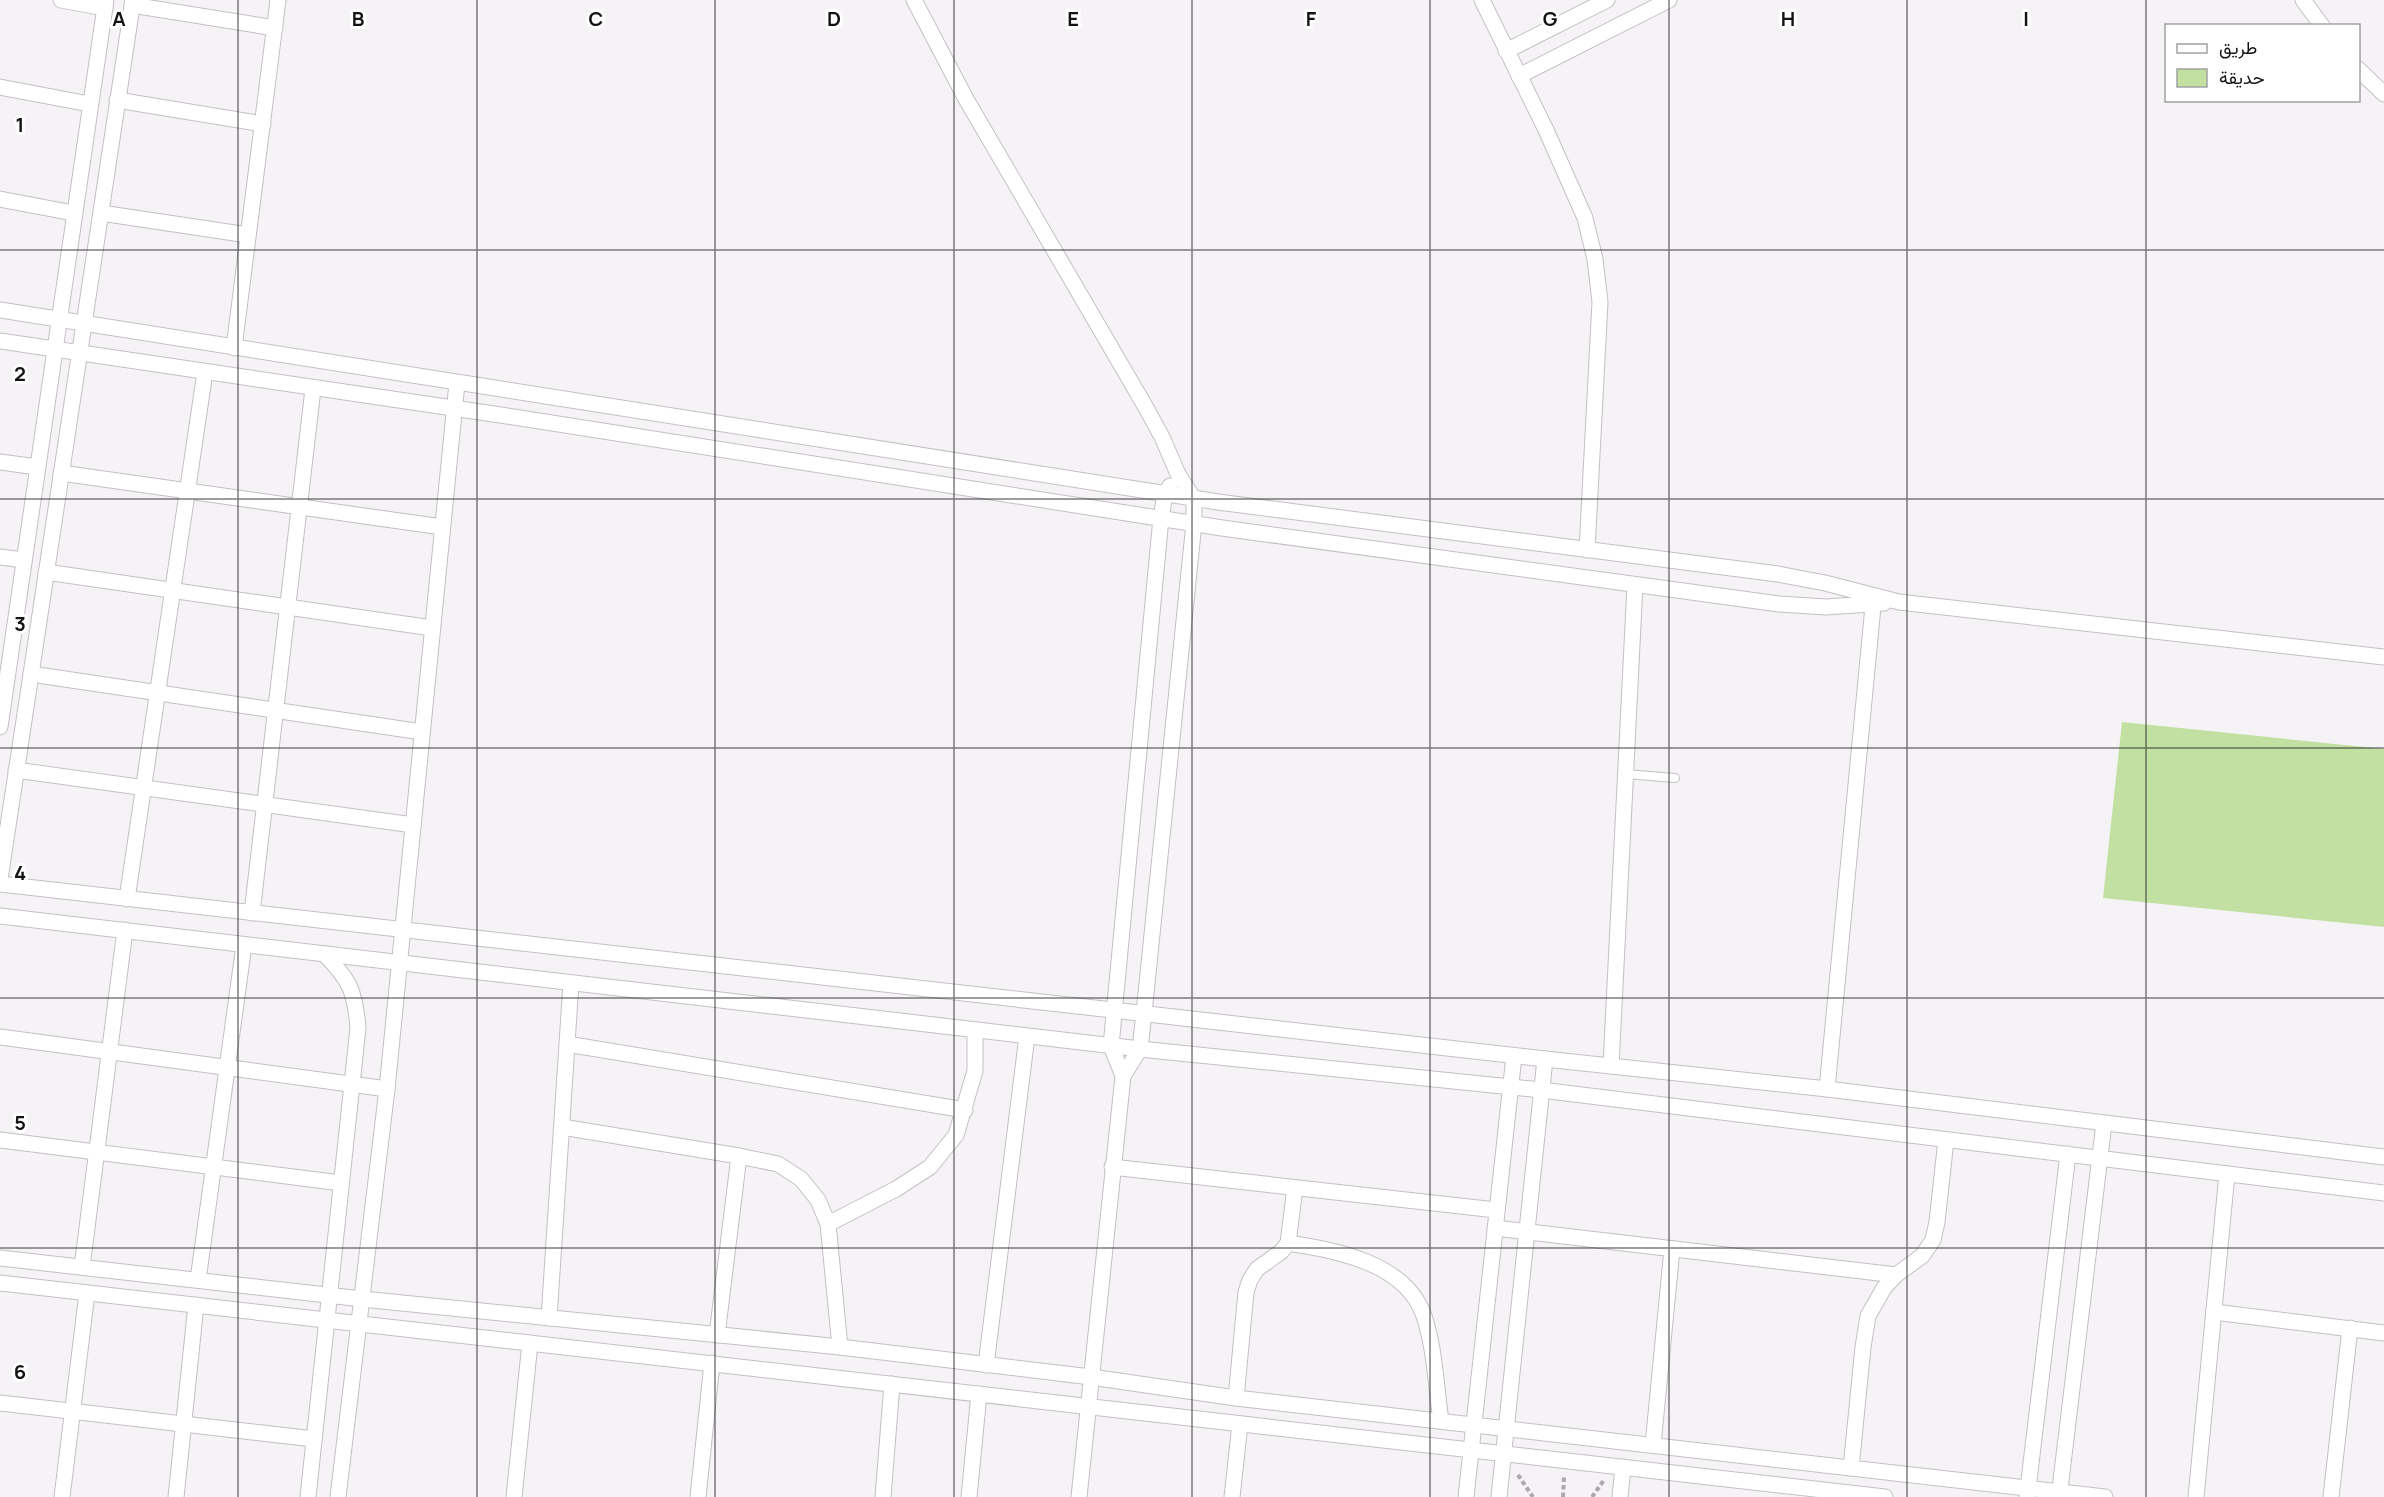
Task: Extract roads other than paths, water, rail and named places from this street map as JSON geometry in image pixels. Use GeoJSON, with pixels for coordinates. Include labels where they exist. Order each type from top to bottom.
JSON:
{"type":"FeatureCollection","features":[{"type":"Feature","properties":{"kind":"street"},"geometry":{"type":"LineString","coordinates":[[0,727],[5,661],[24,560],[105,4],[61,0]]}},
{"type":"Feature","properties":{"kind":"street"},"geometry":{"type":"LineString","coordinates":[[234,348],[278,0]]}},
{"type":"Feature","properties":{"kind":"street"},"geometry":{"type":"LineString","coordinates":[[914,0],[972,109],[1151,416],[1178,474],[1194,499],[1194,524],[1140,1049],[1123,1076],[1079,1497]]}},
{"type":"Feature","properties":{"kind":"street"},"geometry":{"type":"LineString","coordinates":[[1482,0],[1585,218],[1595,259],[1600,302],[1587,550]]}},
{"type":"Feature","properties":{"kind":"street"},"geometry":{"type":"LineString","coordinates":[[1506,51],[1607,0]]}},
{"type":"Feature","properties":{"kind":"street"},"geometry":{"type":"LineString","coordinates":[[1519,76],[1669,0]]}},
{"type":"Feature","properties":{"kind":"street"},"geometry":{"type":"LineString","coordinates":[[2303,0],[2321,24]]}},
{"type":"Feature","properties":{"kind":"street"},"geometry":{"type":"LineString","coordinates":[[0,879],[132,2],[275,28]]}},
{"type":"Feature","properties":{"kind":"street"},"geometry":{"type":"LineString","coordinates":[[2360,71],[2384,94]]}},
{"type":"Feature","properties":{"kind":"street"},"geometry":{"type":"LineString","coordinates":[[0,87],[89,104]]}},
{"type":"Feature","properties":{"kind":"street"},"geometry":{"type":"LineString","coordinates":[[117,100],[263,124]]}},
{"type":"Feature","properties":{"kind":"street"},"geometry":{"type":"LineString","coordinates":[[0,199],[74,213]]}},
{"type":"Feature","properties":{"kind":"street"},"geometry":{"type":"LineString","coordinates":[[100,213],[248,235]]}},
{"type":"Feature","properties":{"kind":"street"},"geometry":{"type":"LineString","coordinates":[[0,310],[1194,499],[1778,574],[1825,583],[1873,600]]}},
{"type":"Feature","properties":{"kind":"street"},"geometry":{"type":"LineString","coordinates":[[0,340],[79,354],[1194,524],[1635,585],[1779,604],[1826,607],[1873,600],[1899,602],[2384,657]]}},
{"type":"Feature","properties":{"kind":"street"},"geometry":{"type":"LineString","coordinates":[[127,898],[205,372]]}},
{"type":"Feature","properties":{"kind":"street"},"geometry":{"type":"LineString","coordinates":[[338,1497],[387,1089],[457,383]]}},
{"type":"Feature","properties":{"kind":"street"},"geometry":{"type":"LineString","coordinates":[[252,913],[313,389]]}},
{"type":"Feature","properties":{"kind":"street"},"geometry":{"type":"LineString","coordinates":[[0,462],[37,467]]}},
{"type":"Feature","properties":{"kind":"street"},"geometry":{"type":"LineString","coordinates":[[61,473],[442,527]]}},
{"type":"Feature","properties":{"kind":"street"},"geometry":{"type":"LineString","coordinates":[[1123,1076],[1111,1046],[1114,1010],[1161,518],[1164,494],[1178,474]]}},
{"type":"Feature","properties":{"kind":"street"},"geometry":{"type":"LineString","coordinates":[[0,557],[24,560]]}},
{"type":"Feature","properties":{"kind":"street"},"geometry":{"type":"LineString","coordinates":[[46,573],[432,628]]}},
{"type":"Feature","properties":{"kind":"street"},"geometry":{"type":"LineString","coordinates":[[1611,1066],[1635,585]]}},
{"type":"Feature","properties":{"kind":"street"},"geometry":{"type":"LineString","coordinates":[[1827,1089],[1873,600]]}},
{"type":"Feature","properties":{"kind":"street"},"geometry":{"type":"LineString","coordinates":[[31,674],[422,732]]}},
{"type":"Feature","properties":{"kind":"street"},"geometry":{"type":"LineString","coordinates":[[16,770],[413,825]]}},
{"type":"Feature","properties":{"kind":"street"},"geometry":{"type":"LineString","coordinates":[[0,884],[1514,1056],[1827,1089],[2384,1158]]}},
{"type":"Feature","properties":{"kind":"street"},"geometry":{"type":"LineString","coordinates":[[0,916],[1111,1046],[1541,1090],[2384,1193]]}},
{"type":"Feature","properties":{"kind":"street"},"geometry":{"type":"LineString","coordinates":[[82,1267],[124,930]]}},
{"type":"Feature","properties":{"kind":"street"},"geometry":{"type":"LineString","coordinates":[[198,1280],[244,945]]}},
{"type":"Feature","properties":{"kind":"street"},"geometry":{"type":"LineString","coordinates":[[308,1497],[358,1028],[355,1000],[344,974],[324,954]]}},
{"type":"Feature","properties":{"kind":"street"},"geometry":{"type":"LineString","coordinates":[[549,1318],[571,983]]}},
{"type":"Feature","properties":{"kind":"street"},"geometry":{"type":"LineString","coordinates":[[828,1224],[896,1189],[930,1167],[956,1136],[975,1071],[975,1030]]}},
{"type":"Feature","properties":{"kind":"street"},"geometry":{"type":"LineString","coordinates":[[0,1036],[387,1089]]}},
{"type":"Feature","properties":{"kind":"street"},"geometry":{"type":"LineString","coordinates":[[986,1365],[1027,1036]]}},
{"type":"Feature","properties":{"kind":"street"},"geometry":{"type":"LineString","coordinates":[[567,1044],[965,1110]]}},
{"type":"Feature","properties":{"kind":"street"},"geometry":{"type":"LineString","coordinates":[[1466,1497],[1514,1056]]}},
{"type":"Feature","properties":{"kind":"street"},"geometry":{"type":"LineString","coordinates":[[1499,1497],[1545,1059]]}},
{"type":"Feature","properties":{"kind":"street"},"geometry":{"type":"LineString","coordinates":[[2059,1494],[2104,1123]]}},
{"type":"Feature","properties":{"kind":"street"},"geometry":{"type":"LineString","coordinates":[[562,1127],[778,1164],[801,1179],[818,1200],[828,1224],[840,1347]]}},
{"type":"Feature","properties":{"kind":"street"},"geometry":{"type":"LineString","coordinates":[[0,1140],[341,1183]]}},
{"type":"Feature","properties":{"kind":"street"},"geometry":{"type":"LineString","coordinates":[[1851,1468],[1863,1347],[1869,1316],[1884,1288],[1896,1275],[1922,1256],[1933,1240],[1946,1140]]}},
{"type":"Feature","properties":{"kind":"street"},"geometry":{"type":"LineString","coordinates":[[2028,1493],[2067,1154]]}},
{"type":"Feature","properties":{"kind":"street"},"geometry":{"type":"LineString","coordinates":[[717,1335],[739,1156]]}},
{"type":"Feature","properties":{"kind":"street"},"geometry":{"type":"LineString","coordinates":[[1112,1167],[1496,1210]]}},
{"type":"Feature","properties":{"kind":"street"},"geometry":{"type":"LineString","coordinates":[[2196,1497],[2227,1174]]}},
{"type":"Feature","properties":{"kind":"street"},"geometry":{"type":"LineString","coordinates":[[1236,1398],[1246,1292],[1257,1269],[1282,1251],[1288,1243],[1295,1188]]}},
{"type":"Feature","properties":{"kind":"street"},"geometry":{"type":"LineString","coordinates":[[1494,1228],[1896,1275]]}},
{"type":"Feature","properties":{"kind":"street"},"geometry":{"type":"LineString","coordinates":[[1288,1243],[1318,1247],[1348,1255],[1377,1267],[1413,1296],[1424,1314],[1429,1335],[1441,1421]]}},
{"type":"Feature","properties":{"kind":"street"},"geometry":{"type":"LineString","coordinates":[[1653,1445],[1672,1249]]}},
{"type":"Feature","properties":{"kind":"street"},"geometry":{"type":"LineString","coordinates":[[0,1258],[362,1299],[840,1347],[1091,1377],[1236,1398],[1851,1468],[2028,1493],[2105,1497]]}},
{"type":"Feature","properties":{"kind":"street"},"geometry":{"type":"LineString","coordinates":[[0,1283],[1885,1497]]}},
{"type":"Feature","properties":{"kind":"street"},"geometry":{"type":"LineString","coordinates":[[62,1497],[87,1293]]}},
{"type":"Feature","properties":{"kind":"street"},"geometry":{"type":"LineString","coordinates":[[176,1497],[196,1305]]}},
{"type":"Feature","properties":{"kind":"street"},"geometry":{"type":"LineString","coordinates":[[2214,1312],[2384,1333]]}},
{"type":"Feature","properties":{"kind":"street"},"geometry":{"type":"LineString","coordinates":[[2331,1497],[2350,1328]]}},
{"type":"Feature","properties":{"kind":"street"},"geometry":{"type":"LineString","coordinates":[[514,1497],[530,1343]]}},
{"type":"Feature","properties":{"kind":"street"},"geometry":{"type":"LineString","coordinates":[[698,1497],[712,1364]]}},
{"type":"Feature","properties":{"kind":"street"},"geometry":{"type":"LineString","coordinates":[[883,1497],[892,1384]]}},
{"type":"Feature","properties":{"kind":"street"},"geometry":{"type":"LineString","coordinates":[[969,1497],[979,1394]]}},
{"type":"Feature","properties":{"kind":"street"},"geometry":{"type":"LineString","coordinates":[[0,1403],[314,1439]]}},
{"type":"Feature","properties":{"kind":"street"},"geometry":{"type":"LineString","coordinates":[[1233,1497],[1240,1424]]}},
{"type":"Feature","properties":{"kind":"street"},"geometry":{"type":"LineString","coordinates":[[1620,1497],[1623,1467]]}},
{"type":"Feature","properties":{"kind":"lane"},"geometry":{"type":"LineString","coordinates":[[1626,774],[1675,778]]}}]}
